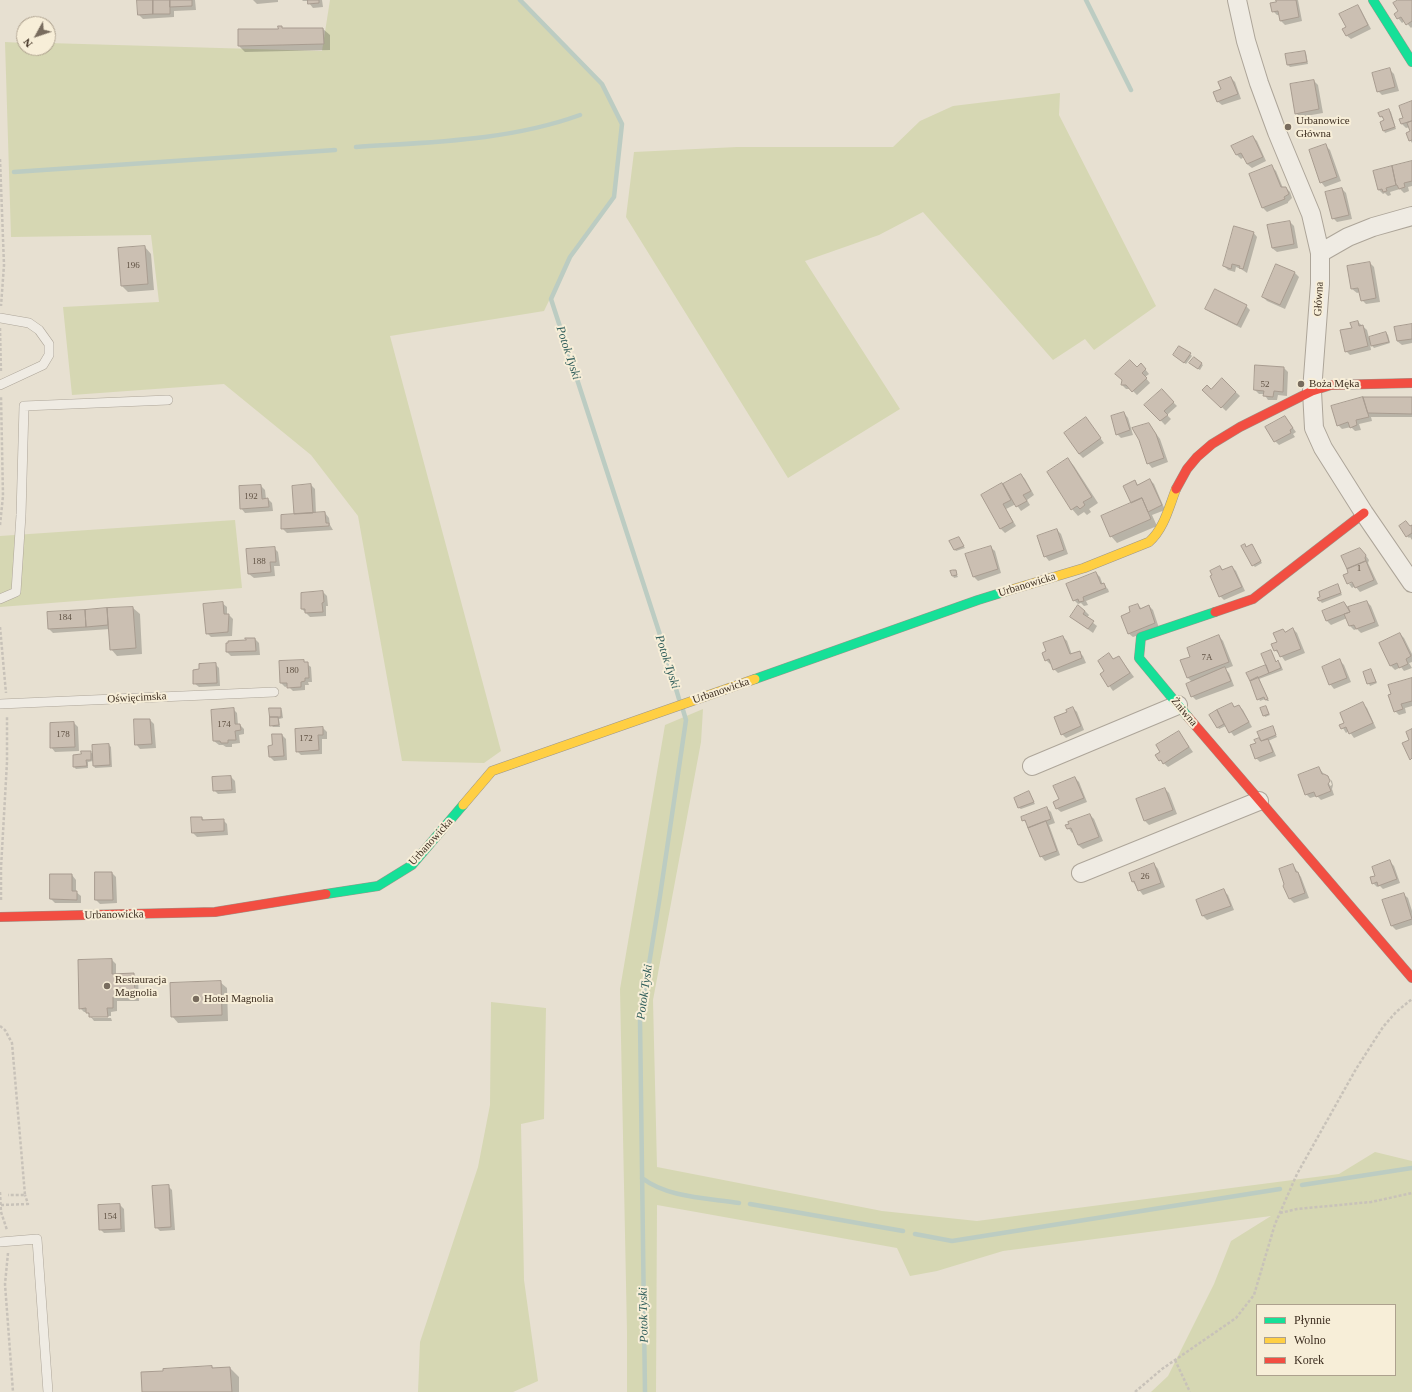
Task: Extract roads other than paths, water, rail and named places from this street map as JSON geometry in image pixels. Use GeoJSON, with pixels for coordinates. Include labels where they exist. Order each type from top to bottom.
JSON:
{"type":"FeatureCollection","features":[{"type":"Feature","properties":{"kind":"street","name":"Główna"},"geometry":{"type":"LineString","coordinates":[[1237,0],[1246,41],[1259,83],[1277,132],[1311,214],[1320,253],[1320,284],[1312,390],[1314,428],[1319,440],[1364,513],[1412,583]]}},
{"type":"Feature","properties":{"kind":"street"},"geometry":{"type":"LineString","coordinates":[[1373,0],[1412,62]]}},
{"type":"Feature","properties":{"kind":"street"},"geometry":{"type":"LineString","coordinates":[[1320,253],[1348,236],[1412,216]]}},
{"type":"Feature","properties":{"kind":"street","name":"Urbanowicka"},"geometry":{"type":"LineString","coordinates":[[1,917],[215,912],[378,886],[412,865],[492,771],[978,600],[1084,568],[1149,542],[1160,530],[1179,482],[1187,469],[1197,457],[1212,444],[1240,427],[1312,390],[1330,385],[1412,383]]}},
{"type":"Feature","properties":{"kind":"street","name":"Żniwna"},"geometry":{"type":"LineString","coordinates":[[1364,513],[1253,599],[1141,637],[1139,658],[1412,978]]}},
{"type":"Feature","properties":{"kind":"street"},"geometry":{"type":"LineString","coordinates":[[1032,766],[1178,705]]}},
{"type":"Feature","properties":{"kind":"street"},"geometry":{"type":"LineString","coordinates":[[1081,873],[1260,801]]}},
{"type":"Feature","properties":{"kind":"lane"},"geometry":{"type":"LineString","coordinates":[[0,318],[29,323],[39,330],[49,344],[49,355],[43,365],[1,385]]}},
{"type":"Feature","properties":{"kind":"lane"},"geometry":{"type":"LineString","coordinates":[[0,599],[16,592],[21,515],[24,406],[168,400]]}},
{"type":"Feature","properties":{"kind":"lane","name":"Oświęcimska"},"geometry":{"type":"LineString","coordinates":[[3,704],[274,692]]}},
{"type":"Feature","properties":{"kind":"lane"},"geometry":{"type":"LineString","coordinates":[[4,1241],[37,1239],[48,1392]]}},
{"type":"Feature","properties":{"kind":"waterway","name":"Potok Tyski"},"geometry":{"type":"LineString","coordinates":[[520,0],[602,84],[622,124],[614,197],[570,257],[551,299],[661,638],[679,699]]}},
{"type":"Feature","properties":{"kind":"waterway"},"geometry":{"type":"LineString","coordinates":[[1086,0],[1131,90]]}},
{"type":"Feature","properties":{"kind":"waterway"},"geometry":{"type":"LineString","coordinates":[[356,147],[469,139],[553,124],[580,115]]}},
{"type":"Feature","properties":{"kind":"waterway"},"geometry":{"type":"LineString","coordinates":[[14,172],[335,150]]}},
{"type":"Feature","properties":{"kind":"waterway","name":"Potok Tyski"},"geometry":{"type":"LineString","coordinates":[[645,1392],[640,1020],[686,720],[683,710]]}},
{"type":"Feature","properties":{"kind":"waterway"},"geometry":{"type":"LineString","coordinates":[[1302,1185],[1412,1168]]}},
{"type":"Feature","properties":{"kind":"waterway"},"geometry":{"type":"LineString","coordinates":[[642,1178],[652,1185],[664,1190],[689,1196],[739,1203]]}},
{"type":"Feature","properties":{"kind":"waterway"},"geometry":{"type":"LineString","coordinates":[[915,1234],[952,1241],[1280,1189]]}},
{"type":"Feature","properties":{"kind":"waterway"},"geometry":{"type":"LineString","coordinates":[[750,1204],[903,1231]]}},
{"type":"Feature","properties":{"kind":"place","name":"Urbanowice Główna"},"geometry":{"type":"Point","coordinates":[1288,127]}},
{"type":"Feature","properties":{"kind":"place","name":"Boża Męka"},"geometry":{"type":"Point","coordinates":[1301,384]}},
{"type":"Feature","properties":{"kind":"place","name":"Restauracja Magnolia"},"geometry":{"type":"Point","coordinates":[107,986]}},
{"type":"Feature","properties":{"kind":"place","name":"Hotel Magnolia"},"geometry":{"type":"Point","coordinates":[196,999]}}]}
